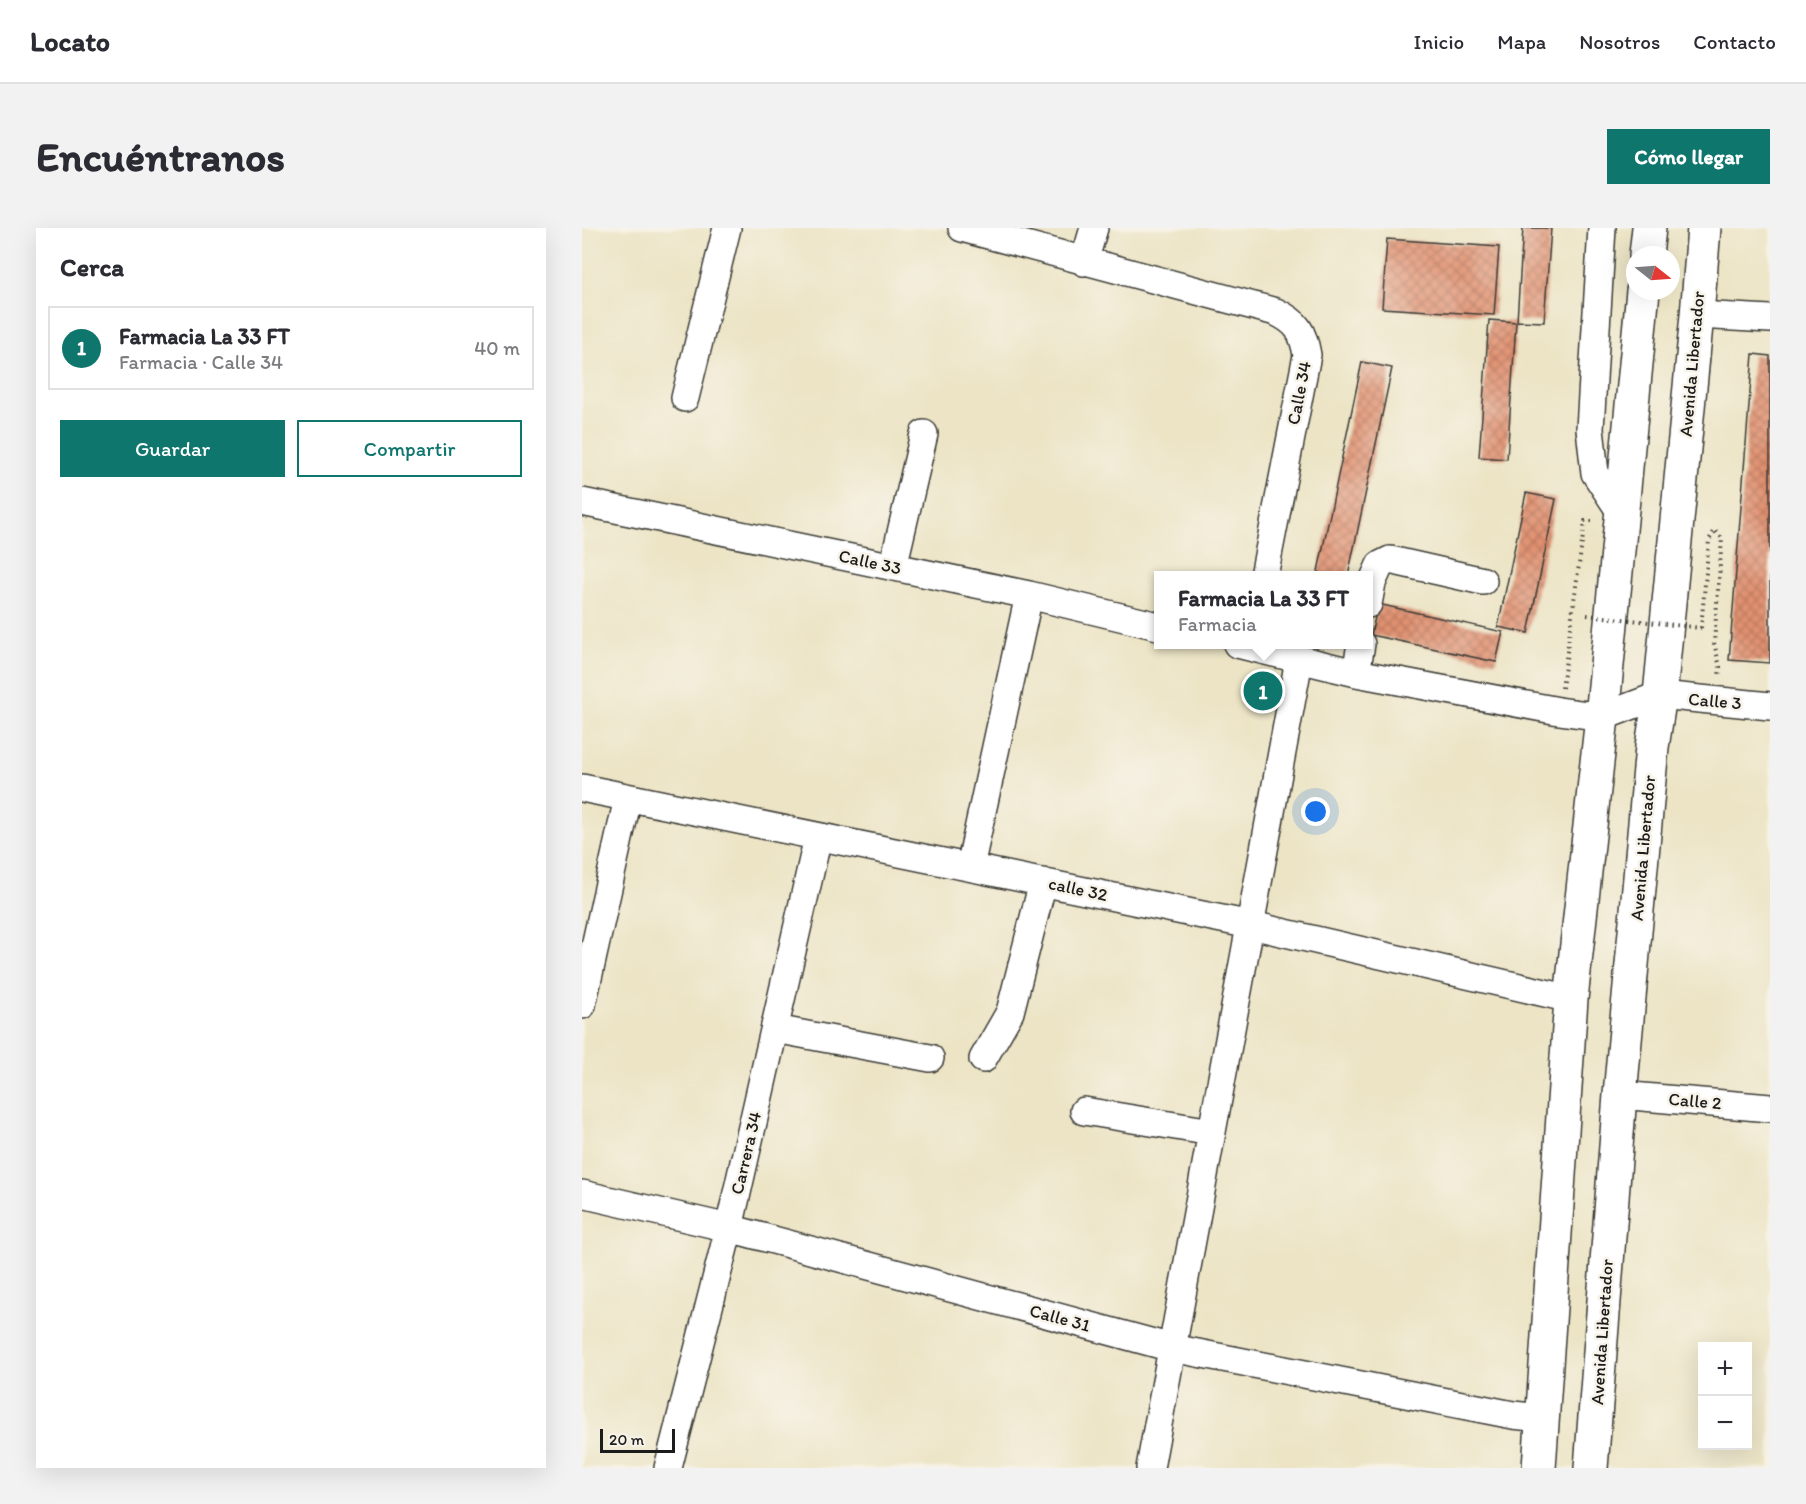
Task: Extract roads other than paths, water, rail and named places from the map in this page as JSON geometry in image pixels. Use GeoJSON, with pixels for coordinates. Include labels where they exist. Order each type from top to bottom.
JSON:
{"type":"FeatureCollection","features":[{"type":"Feature","properties":{"kind":"main road"},"geometry":{"type":"LineString","coordinates":[[1647,246],[1649,228]]}},
{"type":"Feature","properties":{"kind":"main road","name":"Avenida Libertador"},"geometry":{"type":"LineString","coordinates":[[1591,1468],[1620,1095],[1704,228]]}},
{"type":"Feature","properties":{"kind":"main road"},"geometry":{"type":"LineString","coordinates":[[1539,1468],[1571,999],[1602,717],[1608,517],[1642,300]]}},
{"type":"Feature","properties":{"kind":"street"},"geometry":{"type":"LineString","coordinates":[[685,398],[727,228]]}},
{"type":"Feature","properties":{"kind":"street","name":"Calle 34"},"geometry":{"type":"LineString","coordinates":[[962,228],[1276,312],[1291,319],[1304,339],[1307,355],[1265,571]]}},
{"type":"Feature","properties":{"kind":"street"},"geometry":{"type":"LineString","coordinates":[[1084,262],[1094,228]]}},
{"type":"Feature","properties":{"kind":"street"},"geometry":{"type":"LineString","coordinates":[[1602,228],[1590,429],[1595,473],[1608,517]]}},
{"type":"Feature","properties":{"kind":"street"},"geometry":{"type":"LineString","coordinates":[[1697,315],[1770,319]]}},
{"type":"Feature","properties":{"kind":"street"},"geometry":{"type":"LineString","coordinates":[[893,567],[924,434]]}},
{"type":"Feature","properties":{"kind":"street","name":"Calle 33"},"geometry":{"type":"LineString","coordinates":[[582,502],[1029,595],[1154,625]]}},
{"type":"Feature","properties":{"kind":"street"},"geometry":{"type":"LineString","coordinates":[[1373,581],[1380,565],[1390,560],[1483,581]]}},
{"type":"Feature","properties":{"kind":"street"},"geometry":{"type":"LineString","coordinates":[[970,867],[1029,595]]}},
{"type":"Feature","properties":{"kind":"street"},"geometry":{"type":"LineString","coordinates":[[1258,649],[1356,673],[1602,717],[1660,695]]}},
{"type":"Feature","properties":{"kind":"street"},"geometry":{"type":"LineString","coordinates":[[1356,673],[1360,649]]}},
{"type":"Feature","properties":{"kind":"street"},"geometry":{"type":"LineString","coordinates":[[1150,1468],[1299,660]]}},
{"type":"Feature","properties":{"kind":"street","name":"Calle 3"},"geometry":{"type":"LineString","coordinates":[[1660,695],[1770,706]]}},
{"type":"Feature","properties":{"kind":"street","name":"calle 32"},"geometry":{"type":"LineString","coordinates":[[582,788],[1251,925],[1571,999]]}},
{"type":"Feature","properties":{"kind":"street"},"geometry":{"type":"LineString","coordinates":[[582,1005],[628,798]]}},
{"type":"Feature","properties":{"kind":"street","name":"Carrera 34"},"geometry":{"type":"LineString","coordinates":[[668,1468],[729,1228],[818,837]]}},
{"type":"Feature","properties":{"kind":"street"},"geometry":{"type":"LineString","coordinates":[[983,1059],[1010,1011],[1043,882]]}},
{"type":"Feature","properties":{"kind":"street"},"geometry":{"type":"LineString","coordinates":[[775,1029],[930,1058]]}},
{"type":"Feature","properties":{"kind":"street","name":"Calle 2"},"geometry":{"type":"LineString","coordinates":[[1620,1095],[1770,1108]]}},
{"type":"Feature","properties":{"kind":"street"},"geometry":{"type":"LineString","coordinates":[[1084,1111],[1212,1132]]}},
{"type":"Feature","properties":{"kind":"street","name":"Calle 31"},"geometry":{"type":"LineString","coordinates":[[582,1194],[729,1228],[1172,1348],[1513,1415],[1542,1418]]}},
{"type":"Feature","properties":{"kind":"place","name":"Farmacia La 33 FT"},"geometry":{"type":"Point","coordinates":[1263,691]}}]}
